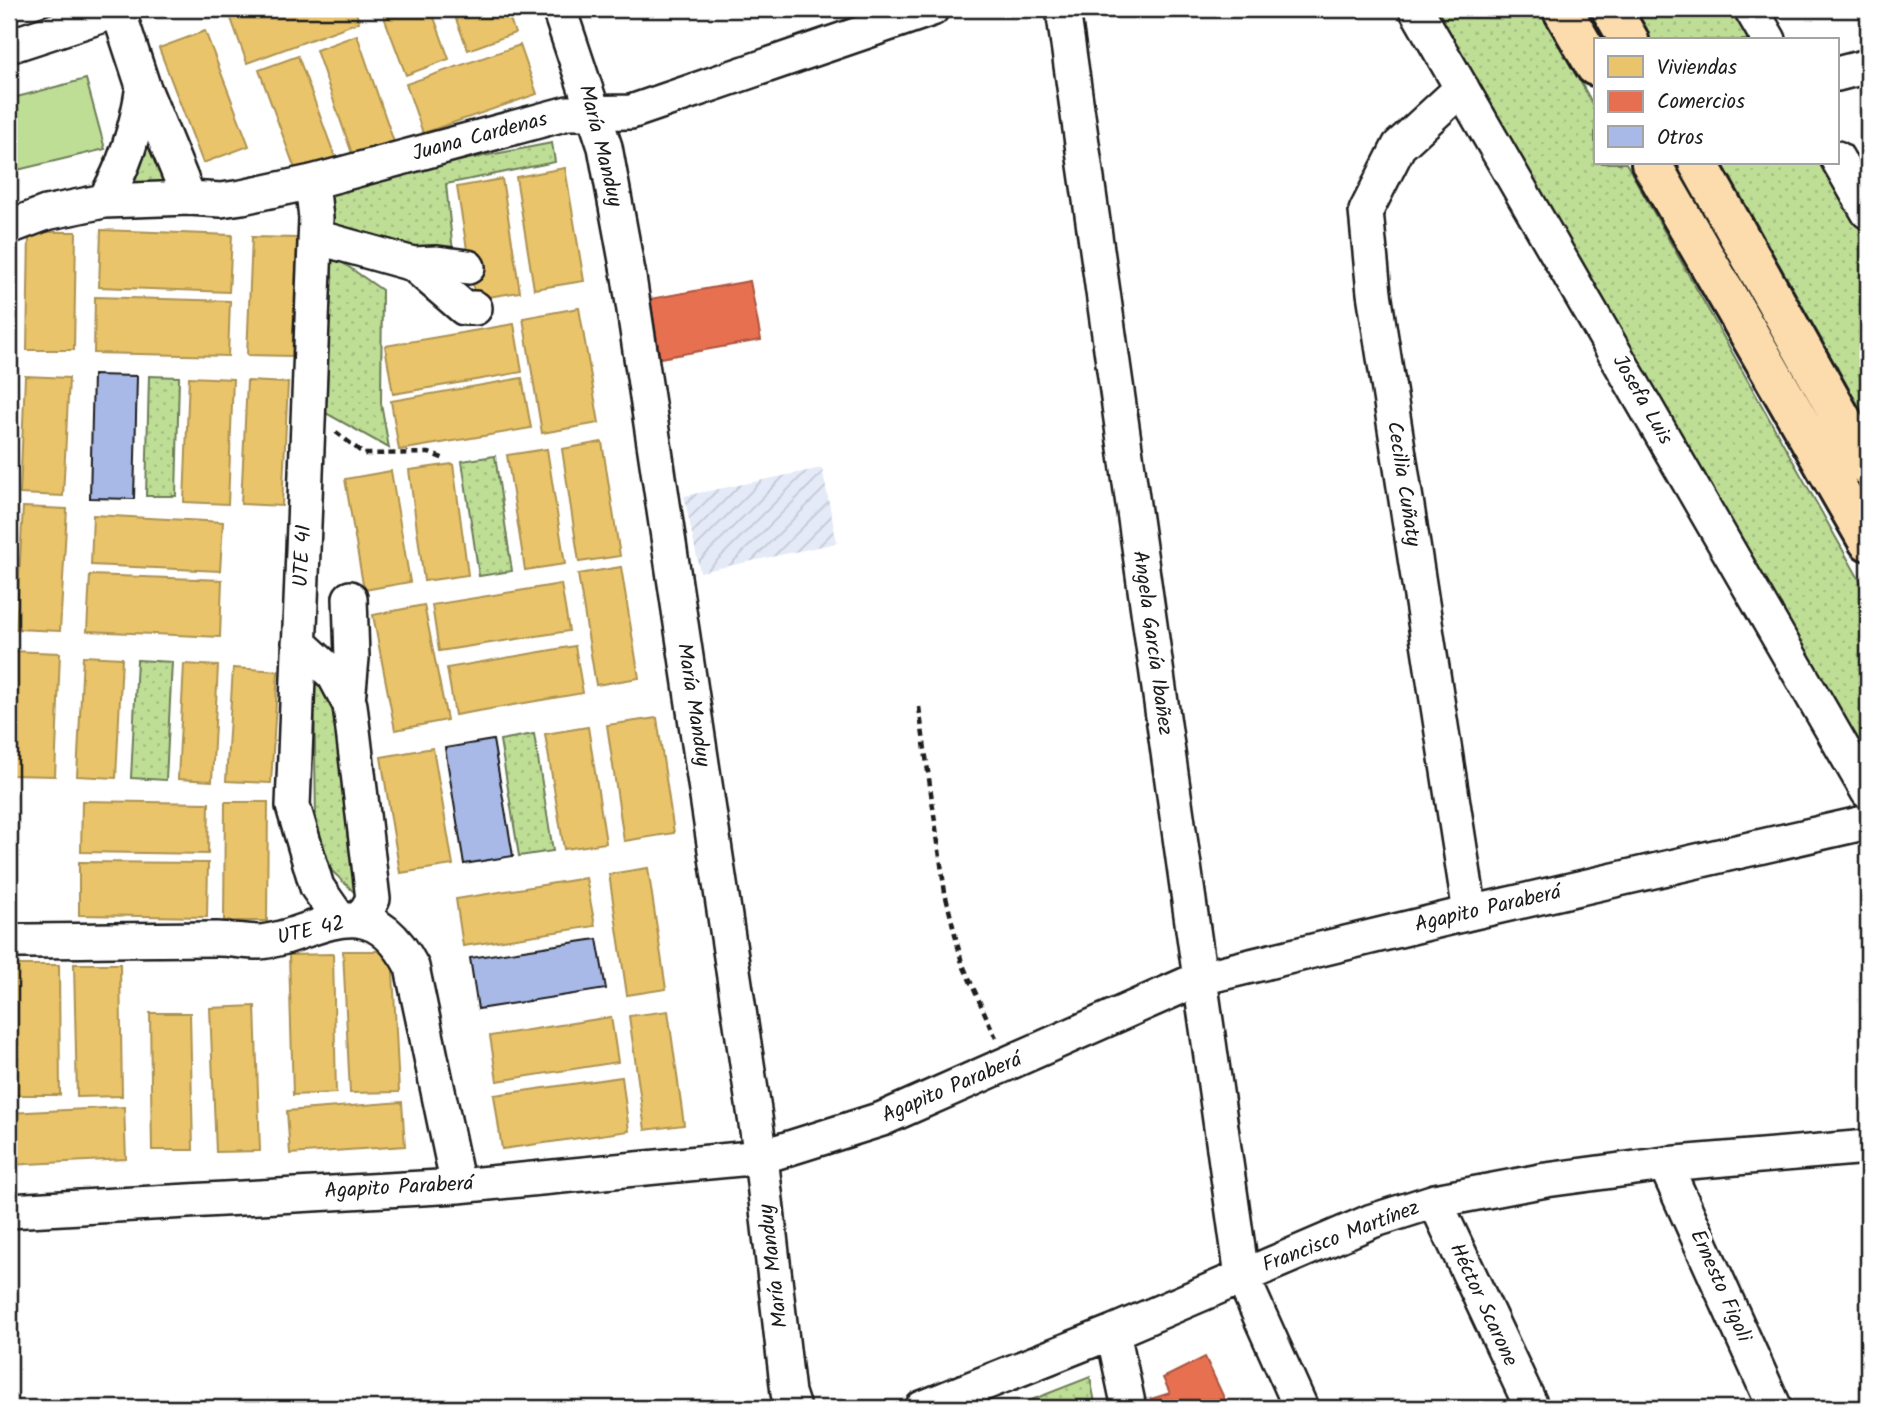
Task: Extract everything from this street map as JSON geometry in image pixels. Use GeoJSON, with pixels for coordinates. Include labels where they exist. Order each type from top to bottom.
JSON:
{"type":"FeatureCollection","features":[{"type":"Feature","properties":{"kind":"main road"},"geometry":{"type":"LineString","coordinates":[[1562,9],[1594,64]]}},
{"type":"Feature","properties":{"kind":"main road"},"geometry":{"type":"LineString","coordinates":[[1611,9],[1628,38]]}},
{"type":"Feature","properties":{"kind":"main road"},"geometry":{"type":"LineString","coordinates":[[1652,164],[1868,541]]}},
{"type":"Feature","properties":{"kind":"main road"},"geometry":{"type":"LineString","coordinates":[[1699,164],[1868,466]]}},
{"type":"Feature","properties":{"kind":"street"},"geometry":{"type":"LineString","coordinates":[[9,46],[120,9],[143,86],[189,198]]}},
{"type":"Feature","properties":{"kind":"street","name":"María Manduy"},"geometry":{"type":"LineString","coordinates":[[559,9],[595,113],[629,277],[761,1157],[788,1393],[793,1408]]}},
{"type":"Feature","properties":{"kind":"street","name":"Juana Cardenas"},"geometry":{"type":"LineString","coordinates":[[13,224],[104,201],[189,198],[221,200],[312,182],[568,113],[631,113],[932,9]]}},
{"type":"Feature","properties":{"kind":"street","name":"Angela García Ibañez"},"geometry":{"type":"LineString","coordinates":[[1063,9],[1242,1276],[1301,1408]]}},
{"type":"Feature","properties":{"kind":"street","name":"Josefa Luis"},"geometry":{"type":"LineString","coordinates":[[1416,9],[1868,792]]}},
{"type":"Feature","properties":{"kind":"street"},"geometry":{"type":"LineString","coordinates":[[1751,9],[1768,38]]}},
{"type":"Feature","properties":{"kind":"street"},"geometry":{"type":"LineString","coordinates":[[1839,73],[1868,66]]}},
{"type":"Feature","properties":{"kind":"street"},"geometry":{"type":"LineString","coordinates":[[104,201],[120,175],[138,122],[143,86]]}},
{"type":"Feature","properties":{"kind":"street","name":"Cecilia Cuñaty"},"geometry":{"type":"LineString","coordinates":[[1462,88],[1399,146],[1366,211],[1374,293],[1470,913]]}},
{"type":"Feature","properties":{"kind":"street"},"geometry":{"type":"LineString","coordinates":[[1839,161],[1868,212]]}},
{"type":"Feature","properties":{"kind":"street","name":"UTE 41"},"geometry":{"type":"LineString","coordinates":[[312,182],[316,237],[293,806],[317,887],[350,920]]}},
{"type":"Feature","properties":{"kind":"street"},"geometry":{"type":"LineString","coordinates":[[316,237],[413,264],[468,267]]}},
{"type":"Feature","properties":{"kind":"street"},"geometry":{"type":"LineString","coordinates":[[413,264],[464,308],[475,308]]}},
{"type":"Feature","properties":{"kind":"street"},"geometry":{"type":"LineString","coordinates":[[350,920],[373,899],[348,701],[352,658],[351,598]]}},
{"type":"Feature","properties":{"kind":"street"},"geometry":{"type":"LineString","coordinates":[[299,643],[334,675],[348,701]]}},
{"type":"Feature","properties":{"kind":"street","name":"Agapito Paraberá"},"geometry":{"type":"LineString","coordinates":[[9,1211],[458,1186],[761,1157],[882,1119],[1201,978],[1868,822]]}},
{"type":"Feature","properties":{"kind":"street","name":"UTE 42"},"geometry":{"type":"LineString","coordinates":[[9,941],[219,939],[258,942],[283,939],[350,920],[390,935],[402,947],[412,967],[458,1186]]}},
{"type":"Feature","properties":{"kind":"street","name":"Francisco Martínez"},"geometry":{"type":"LineString","coordinates":[[922,1408],[1113,1332],[1372,1221],[1434,1201],[1546,1180],[1665,1164],[1868,1147]]}},
{"type":"Feature","properties":{"kind":"street","name":"Ernesto Figoli"},"geometry":{"type":"LineString","coordinates":[[1665,1164],[1775,1408]]}},
{"type":"Feature","properties":{"kind":"street","name":"Héctor Scarone"},"geometry":{"type":"LineString","coordinates":[[1434,1201],[1532,1408]]}},
{"type":"Feature","properties":{"kind":"street"},"geometry":{"type":"LineString","coordinates":[[1113,1332],[1129,1408]]}},
{"type":"Feature","properties":{"kind":"path"},"geometry":{"type":"LineString","coordinates":[[309,408],[364,454],[380,456],[429,453],[447,460]]}},
{"type":"Feature","properties":{"kind":"path"},"geometry":{"type":"LineString","coordinates":[[919,707],[947,904],[962,963],[1006,1064]]}},
{"type":"Feature","properties":{"kind":"shaded area"},"geometry":{"type":"Polygon","coordinates":[[[822,468],[837,543],[700,572],[684,496],[822,468]]]}},
{"type":"Feature","properties":{"kind":"green space"},"geometry":{"type":"Polygon","coordinates":[[[1431,9],[1540,9],[1594,106],[1594,164],[1627,164],[1868,595],[1868,771],[1431,9]]]}},
{"type":"Feature","properties":{"kind":"green space"},"geometry":{"type":"Polygon","coordinates":[[[1625,9],[1736,9],[1754,38],[1642,38],[1625,9]]]}},
{"type":"Feature","properties":{"kind":"green space"},"geometry":{"type":"Polygon","coordinates":[[[86,79],[105,149],[9,172],[9,99],[86,79]]]}},
{"type":"Feature","properties":{"kind":"green space"},"geometry":{"type":"Polygon","coordinates":[[[147,129],[169,185],[136,188],[129,179],[147,129]]]}},
{"type":"Feature","properties":{"kind":"green space"},"geometry":{"type":"Polygon","coordinates":[[[552,143],[555,162],[446,184],[453,252],[400,253],[328,229],[331,194],[349,182],[552,143]]]}},
{"type":"Feature","properties":{"kind":"green space"},"geometry":{"type":"Polygon","coordinates":[[[1714,164],[1826,164],[1868,238],[1868,431],[1714,164]]]}},
{"type":"Feature","properties":{"kind":"green space"},"geometry":{"type":"Polygon","coordinates":[[[330,254],[382,290],[381,403],[389,448],[322,411],[330,254]]]}},
{"type":"Feature","properties":{"kind":"green space"},"geometry":{"type":"Polygon","coordinates":[[[149,376],[179,377],[176,496],[146,496],[149,376]]]}},
{"type":"Feature","properties":{"kind":"green space"},"geometry":{"type":"Polygon","coordinates":[[[495,456],[512,571],[479,576],[462,461],[495,456]]]}},
{"type":"Feature","properties":{"kind":"green space"},"geometry":{"type":"Polygon","coordinates":[[[137,660],[172,662],[166,780],[131,778],[137,660]]]}},
{"type":"Feature","properties":{"kind":"green space"},"geometry":{"type":"Polygon","coordinates":[[[314,675],[338,693],[359,897],[332,871],[316,824],[314,675]]]}},
{"type":"Feature","properties":{"kind":"green space"},"geometry":{"type":"Polygon","coordinates":[[[534,734],[553,851],[519,856],[500,740],[534,734]]]}},
{"type":"Feature","properties":{"kind":"green space"},"geometry":{"type":"Polygon","coordinates":[[[1090,1377],[1096,1408],[1011,1408],[1090,1377]]]}},
{"type":"Feature","properties":{"kind":"building: Viviendas"},"geometry":{"type":"Polygon","coordinates":[[[355,9],[359,22],[247,63],[228,10],[355,9]]]}},
{"type":"Feature","properties":{"kind":"building: Viviendas"},"geometry":{"type":"Polygon","coordinates":[[[381,9],[431,9],[449,59],[406,75],[381,9]]]}},
{"type":"Feature","properties":{"kind":"building: Viviendas"},"geometry":{"type":"Polygon","coordinates":[[[452,9],[506,9],[515,33],[468,50],[452,9]]]}},
{"type":"Feature","properties":{"kind":"building: Viviendas"},"geometry":{"type":"Polygon","coordinates":[[[205,31],[249,146],[203,163],[159,48],[205,31]]]}},
{"type":"Feature","properties":{"kind":"building: Viviendas"},"geometry":{"type":"Polygon","coordinates":[[[357,35],[396,148],[355,162],[316,50],[357,35]]]}},
{"type":"Feature","properties":{"kind":"building: Viviendas"},"geometry":{"type":"Polygon","coordinates":[[[520,45],[537,94],[423,133],[406,84],[520,45]]]}},
{"type":"Feature","properties":{"kind":"building: Viviendas"},"geometry":{"type":"Polygon","coordinates":[[[298,56],[338,165],[299,180],[259,70],[298,56]]]}},
{"type":"Feature","properties":{"kind":"building: Viviendas"},"geometry":{"type":"Polygon","coordinates":[[[565,168],[584,281],[534,289],[516,177],[565,168]]]}},
{"type":"Feature","properties":{"kind":"building: Viviendas"},"geometry":{"type":"Polygon","coordinates":[[[502,179],[520,292],[475,299],[457,187],[502,179]]]}},
{"type":"Feature","properties":{"kind":"building: Viviendas"},"geometry":{"type":"Polygon","coordinates":[[[101,230],[232,235],[229,292],[99,287],[101,230]]]}},
{"type":"Feature","properties":{"kind":"building: Viviendas"},"geometry":{"type":"Polygon","coordinates":[[[29,232],[76,232],[74,350],[27,350],[29,232]]]}},
{"type":"Feature","properties":{"kind":"building: Viviendas"},"geometry":{"type":"Polygon","coordinates":[[[252,237],[297,238],[292,356],[247,355],[252,237]]]}},
{"type":"Feature","properties":{"kind":"building: Viviendas"},"geometry":{"type":"Polygon","coordinates":[[[95,297],[230,301],[228,356],[94,353],[95,297]]]}},
{"type":"Feature","properties":{"kind":"building: Viviendas"},"geometry":{"type":"Polygon","coordinates":[[[579,308],[599,423],[542,433],[523,318],[579,308]]]}},
{"type":"Feature","properties":{"kind":"building: Viviendas"},"geometry":{"type":"Polygon","coordinates":[[[514,324],[522,372],[393,394],[385,346],[514,324]]]}},
{"type":"Feature","properties":{"kind":"building: Viviendas"},"geometry":{"type":"Polygon","coordinates":[[[25,376],[69,378],[63,496],[20,494],[25,376]]]}},
{"type":"Feature","properties":{"kind":"building: Viviendas"},"geometry":{"type":"Polygon","coordinates":[[[189,377],[233,379],[228,504],[184,502],[189,377]]]}},
{"type":"Feature","properties":{"kind":"building: Viviendas"},"geometry":{"type":"Polygon","coordinates":[[[522,378],[531,428],[399,450],[391,401],[522,378]]]}},
{"type":"Feature","properties":{"kind":"building: Viviendas"},"geometry":{"type":"Polygon","coordinates":[[[247,381],[288,383],[282,506],[241,504],[247,381]]]}},
{"type":"Feature","properties":{"kind":"building: Viviendas"},"geometry":{"type":"Polygon","coordinates":[[[602,442],[620,556],[579,562],[562,449],[602,442]]]}},
{"type":"Feature","properties":{"kind":"building: Viviendas"},"geometry":{"type":"Polygon","coordinates":[[[547,449],[565,564],[525,570],[507,455],[547,449]]]}},
{"type":"Feature","properties":{"kind":"building: Viviendas"},"geometry":{"type":"Polygon","coordinates":[[[453,464],[468,575],[424,581],[409,470],[453,464]]]}},
{"type":"Feature","properties":{"kind":"building: Viviendas"},"geometry":{"type":"Polygon","coordinates":[[[391,471],[410,582],[364,590],[345,479],[391,471]]]}},
{"type":"Feature","properties":{"kind":"building: Viviendas"},"geometry":{"type":"Polygon","coordinates":[[[23,507],[67,509],[60,631],[16,629],[23,507]]]}},
{"type":"Feature","properties":{"kind":"building: Viviendas"},"geometry":{"type":"Polygon","coordinates":[[[93,515],[223,522],[220,571],[91,565],[93,515]]]}},
{"type":"Feature","properties":{"kind":"building: Viviendas"},"geometry":{"type":"Polygon","coordinates":[[[621,567],[639,678],[596,685],[578,574],[621,567]]]}},
{"type":"Feature","properties":{"kind":"building: Viviendas"},"geometry":{"type":"Polygon","coordinates":[[[90,575],[222,580],[220,637],[87,631],[90,575]]]}},
{"type":"Feature","properties":{"kind":"building: Viviendas"},"geometry":{"type":"Polygon","coordinates":[[[561,584],[569,631],[439,651],[432,605],[561,584]]]}},
{"type":"Feature","properties":{"kind":"building: Viviendas"},"geometry":{"type":"Polygon","coordinates":[[[424,605],[447,720],[395,730],[373,615],[424,605]]]}},
{"type":"Feature","properties":{"kind":"building: Viviendas"},"geometry":{"type":"Polygon","coordinates":[[[575,646],[583,693],[455,715],[447,668],[575,646]]]}},
{"type":"Feature","properties":{"kind":"building: Viviendas"},"geometry":{"type":"Polygon","coordinates":[[[10,651],[60,653],[55,776],[9,775],[10,651]]]}},
{"type":"Feature","properties":{"kind":"building: Viviendas"},"geometry":{"type":"Polygon","coordinates":[[[83,656],[122,658],[116,778],[77,776],[83,656]]]}},
{"type":"Feature","properties":{"kind":"building: Viviendas"},"geometry":{"type":"Polygon","coordinates":[[[184,664],[218,666],[212,781],[178,779],[184,664]]]}},
{"type":"Feature","properties":{"kind":"building: Viviendas"},"geometry":{"type":"Polygon","coordinates":[[[233,668],[278,671],[271,783],[226,781],[233,668]]]}},
{"type":"Feature","properties":{"kind":"building: Viviendas"},"geometry":{"type":"Polygon","coordinates":[[[657,718],[674,833],[624,841],[607,725],[657,718]]]}},
{"type":"Feature","properties":{"kind":"building: Viviendas"},"geometry":{"type":"Polygon","coordinates":[[[588,727],[606,843],[564,849],[545,734],[588,727]]]}},
{"type":"Feature","properties":{"kind":"building: Viviendas"},"geometry":{"type":"Polygon","coordinates":[[[433,748],[453,865],[400,873],[381,757],[433,748]]]}},
{"type":"Feature","properties":{"kind":"building: Viviendas"},"geometry":{"type":"Polygon","coordinates":[[[82,801],[209,803],[208,854],[81,852],[82,801]]]}},
{"type":"Feature","properties":{"kind":"building: Viviendas"},"geometry":{"type":"Polygon","coordinates":[[[225,802],[268,802],[267,921],[224,921],[225,802]]]}},
{"type":"Feature","properties":{"kind":"building: Viviendas"},"geometry":{"type":"Polygon","coordinates":[[[79,862],[208,863],[207,917],[79,915],[79,862]]]}},
{"type":"Feature","properties":{"kind":"building: Viviendas"},"geometry":{"type":"Polygon","coordinates":[[[648,868],[666,989],[627,995],[609,874],[648,868]]]}},
{"type":"Feature","properties":{"kind":"building: Viviendas"},"geometry":{"type":"Polygon","coordinates":[[[586,878],[595,926],[463,946],[456,899],[586,878]]]}},
{"type":"Feature","properties":{"kind":"building: Viviendas"},"geometry":{"type":"Polygon","coordinates":[[[343,951],[392,951],[399,1092],[350,1093],[343,951]]]}},
{"type":"Feature","properties":{"kind":"building: Viviendas"},"geometry":{"type":"Polygon","coordinates":[[[333,954],[336,1093],[293,1095],[289,955],[333,954]]]}},
{"type":"Feature","properties":{"kind":"building: Viviendas"},"geometry":{"type":"Polygon","coordinates":[[[74,964],[120,964],[122,1096],[77,1097],[74,964]]]}},
{"type":"Feature","properties":{"kind":"building: Viviendas"},"geometry":{"type":"Polygon","coordinates":[[[11,965],[59,965],[60,1095],[12,1095],[11,965]]]}},
{"type":"Feature","properties":{"kind":"building: Viviendas"},"geometry":{"type":"Polygon","coordinates":[[[255,1006],[260,1151],[216,1152],[210,1008],[255,1006]]]}},
{"type":"Feature","properties":{"kind":"building: Viviendas"},"geometry":{"type":"Polygon","coordinates":[[[668,1011],[684,1125],[645,1130],[629,1016],[668,1011]]]}},
{"type":"Feature","properties":{"kind":"building: Viviendas"},"geometry":{"type":"Polygon","coordinates":[[[150,1013],[190,1013],[193,1150],[152,1150],[150,1013]]]}},
{"type":"Feature","properties":{"kind":"building: Viviendas"},"geometry":{"type":"Polygon","coordinates":[[[611,1017],[618,1062],[497,1081],[490,1036],[611,1017]]]}},
{"type":"Feature","properties":{"kind":"building: Viviendas"},"geometry":{"type":"Polygon","coordinates":[[[622,1077],[629,1131],[502,1149],[494,1095],[622,1077]]]}},
{"type":"Feature","properties":{"kind":"building: Viviendas"},"geometry":{"type":"Polygon","coordinates":[[[402,1102],[405,1146],[290,1154],[287,1111],[402,1102]]]}},
{"type":"Feature","properties":{"kind":"building: Viviendas"},"geometry":{"type":"Polygon","coordinates":[[[124,1107],[126,1159],[9,1165],[9,1113],[124,1107]]]}},
{"type":"Feature","properties":{"kind":"building: Comercios"},"geometry":{"type":"Polygon","coordinates":[[[750,281],[761,340],[660,358],[650,299],[750,281]]]}},
{"type":"Feature","properties":{"kind":"building: Comercios"},"geometry":{"type":"Polygon","coordinates":[[[1205,1357],[1225,1400],[1206,1408],[1153,1408],[1151,1399],[1170,1393],[1163,1378],[1205,1357]]]}},
{"type":"Feature","properties":{"kind":"building: Otros"},"geometry":{"type":"Polygon","coordinates":[[[93,375],[137,376],[134,499],[90,498],[93,375]]]}},
{"type":"Feature","properties":{"kind":"building: Otros"},"geometry":{"type":"Polygon","coordinates":[[[493,740],[513,856],[464,864],[445,748],[493,740]]]}},
{"type":"Feature","properties":{"kind":"building: Otros"},"geometry":{"type":"Polygon","coordinates":[[[597,939],[606,989],[478,1009],[470,958],[597,939]]]}}]}
